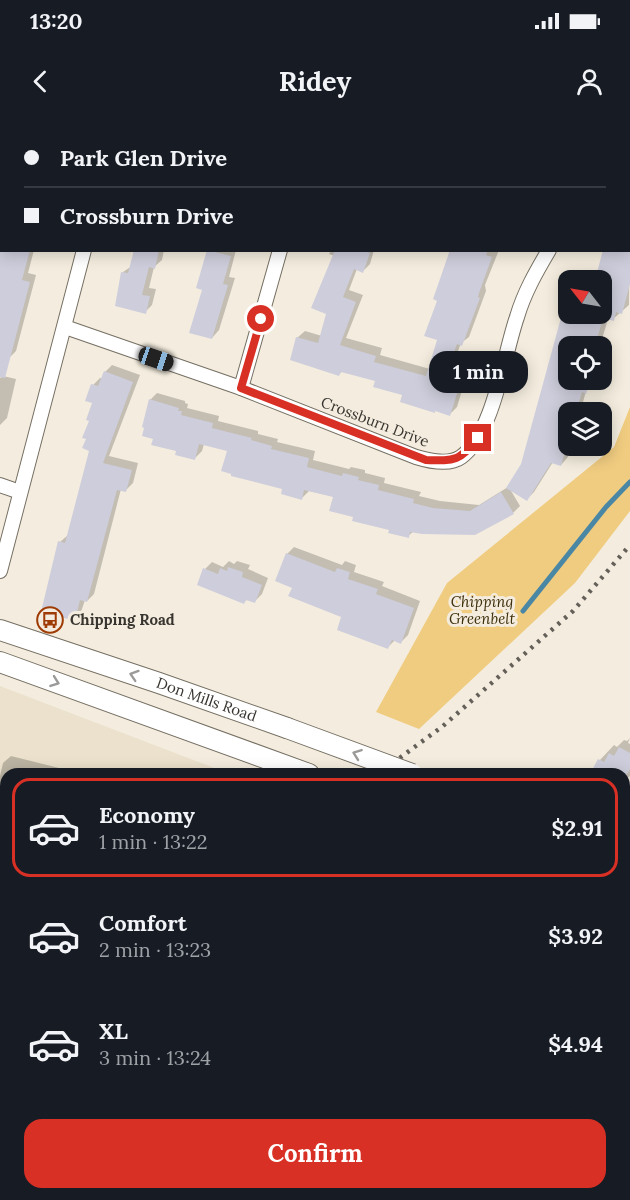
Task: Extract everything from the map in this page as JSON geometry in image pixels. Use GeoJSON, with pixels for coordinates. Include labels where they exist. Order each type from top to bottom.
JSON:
{"type":"FeatureCollection","features":[{"type":"Feature","properties":{"kind":"main road","name":"Don Mills Road"},"geometry":{"type":"LineString","coordinates":[[0,630],[287,728],[396,768]]}},
{"type":"Feature","properties":{"kind":"main road"},"geometry":{"type":"LineString","coordinates":[[0,662],[293,768]]}},
{"type":"Feature","properties":{"kind":"street"},"geometry":{"type":"LineString","coordinates":[[0,572],[84,252]]}},
{"type":"Feature","properties":{"kind":"street"},"geometry":{"type":"LineString","coordinates":[[241,388],[279,252]]}},
{"type":"Feature","properties":{"kind":"street","name":"Crossburn Drive"},"geometry":{"type":"LineString","coordinates":[[65,327],[241,388],[416,457],[441,461],[460,458],[478,438],[486,422],[517,316],[535,274],[548,252]]}},
{"type":"Feature","properties":{"kind":"street"},"geometry":{"type":"LineString","coordinates":[[0,485],[20,492]]}},
{"type":"Feature","properties":{"kind":"shaded area"},"geometry":{"type":"Polygon","coordinates":[[[0,686],[214,768],[0,768],[0,686]]]}},
{"type":"Feature","properties":{"kind":"green space","name":"Chipping Greenbelt"},"geometry":{"type":"Polygon","coordinates":[[[630,407],[630,511],[575,583],[419,729],[376,712],[447,583],[603,456],[612,456],[630,407]]]}},
{"type":"Feature","properties":{"kind":"building"},"geometry":{"type":"Polygon","coordinates":[[[0,252],[29,252],[22,280],[30,282],[5,378],[0,377],[0,252]]]}},
{"type":"Feature","properties":{"kind":"building"},"geometry":{"type":"Polygon","coordinates":[[[133,252],[159,252],[155,269],[149,267],[142,295],[150,296],[146,314],[115,306],[121,272],[128,273],[133,252]]]}},
{"type":"Feature","properties":{"kind":"building"},"geometry":{"type":"Polygon","coordinates":[[[206,252],[231,256],[223,284],[228,285],[212,339],[189,333],[202,290],[196,288],[206,252]]]}},
{"type":"Feature","properties":{"kind":"building"},"geometry":{"type":"Polygon","coordinates":[[[334,252],[370,253],[363,273],[354,269],[343,297],[356,302],[340,345],[376,356],[374,362],[426,376],[437,340],[424,336],[437,301],[433,299],[449,252],[487,252],[486,255],[492,257],[462,346],[457,344],[444,379],[460,384],[450,416],[400,402],[402,395],[373,387],[375,381],[341,372],[339,376],[290,360],[296,337],[318,343],[326,314],[311,308],[334,252]]]}},
{"type":"Feature","properties":{"kind":"building"},"geometry":{"type":"Polygon","coordinates":[[[602,252],[630,252],[630,284],[622,314],[616,312],[614,321],[612,320],[612,270],[598,270],[602,252]]]}},
{"type":"Feature","properties":{"kind":"building"},"geometry":{"type":"Polygon","coordinates":[[[559,324],[601,324],[598,336],[558,336],[558,390],[587,390],[586,394],[582,392],[579,402],[558,402],[558,456],[564,456],[561,466],[551,463],[527,501],[506,488],[521,464],[559,324]]]}},
{"type":"Feature","properties":{"kind":"building"},"geometry":{"type":"Polygon","coordinates":[[[104,371],[133,382],[103,463],[132,470],[126,492],[117,490],[87,602],[80,600],[75,621],[41,612],[58,541],[65,543],[89,451],[82,448],[86,439],[82,438],[89,421],[86,420],[92,403],[85,401],[91,384],[98,386],[104,371]]]}},
{"type":"Feature","properties":{"kind":"building"},"geometry":{"type":"Polygon","coordinates":[[[149,399],[179,408],[178,411],[182,411],[181,415],[213,423],[212,428],[252,438],[251,440],[272,446],[271,449],[309,458],[307,467],[342,476],[343,473],[359,477],[358,480],[379,485],[378,490],[414,499],[413,503],[433,508],[470,511],[501,492],[514,514],[475,535],[410,532],[409,538],[388,533],[389,530],[352,521],[353,517],[329,511],[333,497],[304,490],[302,500],[281,494],[282,489],[231,476],[221,471],[227,451],[199,444],[195,460],[175,455],[176,451],[151,445],[153,439],[142,436],[149,399]]]}},
{"type":"Feature","properties":{"kind":"building"},"geometry":{"type":"Polygon","coordinates":[[[286,553],[335,572],[337,568],[350,572],[348,579],[378,589],[376,594],[414,608],[401,644],[392,640],[388,649],[337,630],[341,617],[288,596],[292,588],[275,581],[286,553]]]}},
{"type":"Feature","properties":{"kind":"building"},"geometry":{"type":"Polygon","coordinates":[[[228,567],[243,572],[242,577],[262,585],[255,603],[246,600],[244,604],[197,585],[203,568],[218,574],[220,568],[227,571],[228,567]]]}},
{"type":"Feature","properties":{"kind":"building"},"geometry":{"type":"Polygon","coordinates":[[[619,747],[630,753],[630,768],[593,768],[598,759],[604,762],[609,753],[614,756],[619,747]]]}},
{"type":"Feature","properties":{"kind":"waterway"},"geometry":{"type":"LineString","coordinates":[[523,611],[606,507],[630,482]]}},
{"type":"Feature","properties":{"kind":"railway"},"geometry":{"type":"LineString","coordinates":[[386,768],[443,726],[573,611],[630,545]]}},
{"type":"Feature","properties":{"kind":"place","name":"Chipping Road"},"geometry":{"type":"Point","coordinates":[50,620]}},
{"type":"Feature","properties":{"kind":"route"},"geometry":{"type":"LineString","coordinates":[[261,319],[241,388],[426,460],[460,458],[478,438]]}}]}
